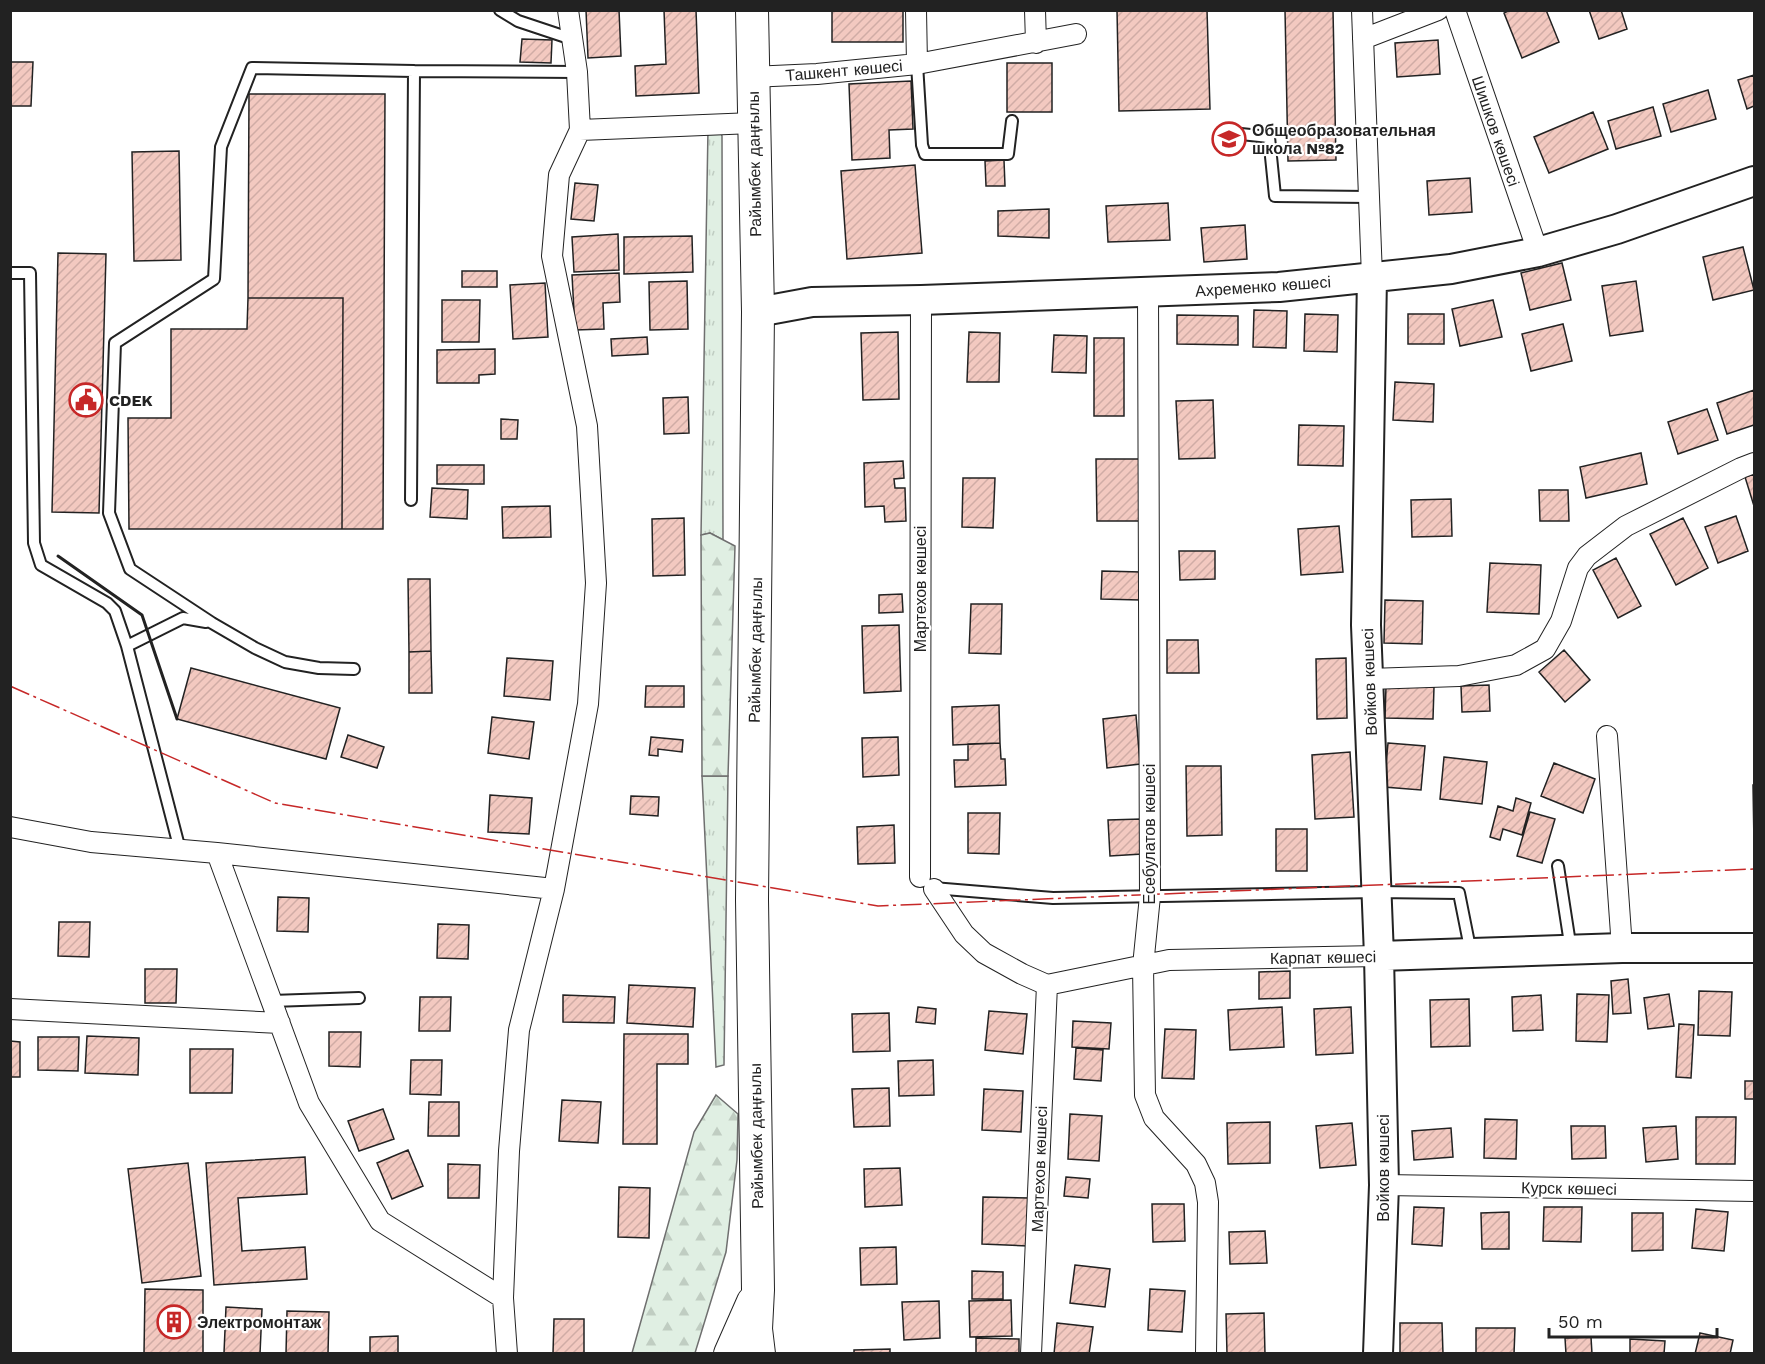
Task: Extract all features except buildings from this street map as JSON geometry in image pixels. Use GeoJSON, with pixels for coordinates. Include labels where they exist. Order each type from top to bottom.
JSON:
{"type":"FeatureCollection","features":[{"type":"Feature","properties":{"kind":"main road","name":"Райымбек даңғылы"},"geometry":{"type":"LineString","coordinates":[[752,10],[758,312],[752,900],[758,1290],[756,1329],[759,1353]]}},
{"type":"Feature","properties":{"kind":"main road","name":"Райымбек даңғылы"},"geometry":{"type":"LineString","coordinates":[[730,1353],[758,1290]]}},
{"type":"Feature","properties":{"kind":"street"},"geometry":{"type":"LineString","coordinates":[[507,1353],[503,1298],[508,1151],[519,1030],[554,889],[588,704],[596,583],[587,426],[552,256],[559,175],[580,130],[577,72],[568,10]]}},
{"type":"Feature","properties":{"kind":"street","name":"Ташкент көшесі"},"geometry":{"type":"LineString","coordinates":[[752,77],[817,74],[918,64],[916,10]]}},
{"type":"Feature","properties":{"kind":"street"},"geometry":{"type":"LineString","coordinates":[[1035,10],[1036,43]]}},
{"type":"Feature","properties":{"kind":"street","name":"Войков көшесі"},"geometry":{"type":"LineString","coordinates":[[1362,10],[1372,277],[1366,625],[1377,892],[1384,1185],[1378,1353]]}},
{"type":"Feature","properties":{"kind":"street"},"geometry":{"type":"LineString","coordinates":[[1363,39],[1438,10]]}},
{"type":"Feature","properties":{"kind":"street","name":"Шишков көшесі"},"geometry":{"type":"LineString","coordinates":[[1455,10],[1538,252]]}},
{"type":"Feature","properties":{"kind":"street"},"geometry":{"type":"LineString","coordinates":[[918,64],[1076,34]]}},
{"type":"Feature","properties":{"kind":"street"},"geometry":{"type":"LineString","coordinates":[[580,130],[753,123]]}},
{"type":"Feature","properties":{"kind":"street","name":"Ахременко көшесі"},"geometry":{"type":"LineString","coordinates":[[758,312],[812,302],[1279,287],[1451,269],[1538,252],[1617,229],[1755,181]]}},
{"type":"Feature","properties":{"kind":"street","name":"Есебулатов көшесі"},"geometry":{"type":"LineString","coordinates":[[1148,293],[1150,896],[1143,966],[1145,1095],[1154,1118],[1196,1164],[1205,1183],[1208,1202],[1206,1353]]}},
{"type":"Feature","properties":{"kind":"street","name":"Мартехов көшесі"},"geometry":{"type":"LineString","coordinates":[[921,300],[927,883]]}},
{"type":"Feature","properties":{"kind":"street"},"geometry":{"type":"LineString","coordinates":[[1370,679],[1459,676],[1516,665],[1545,649],[1561,621],[1578,568],[1587,556],[1626,526],[1755,463]]}},
{"type":"Feature","properties":{"kind":"street"},"geometry":{"type":"LineString","coordinates":[[1607,736],[1622,948]]}},
{"type":"Feature","properties":{"kind":"street"},"geometry":{"type":"LineString","coordinates":[[10,827],[91,842],[554,889]]}},
{"type":"Feature","properties":{"kind":"street"},"geometry":{"type":"LineString","coordinates":[[217,853],[309,1103],[380,1221],[503,1298]]}},
{"type":"Feature","properties":{"kind":"street"},"geometry":{"type":"LineString","coordinates":[[927,883],[964,934],[984,953],[1047,985]]}},
{"type":"Feature","properties":{"kind":"street","name":"Карпат көшесі"},"geometry":{"type":"LineString","coordinates":[[1047,985],[1169,960],[1622,948],[1755,948]]}},
{"type":"Feature","properties":{"kind":"street","name":"Мартехов көшесі"},"geometry":{"type":"LineString","coordinates":[[1031,1353],[1047,985]]}},
{"type":"Feature","properties":{"kind":"street"},"geometry":{"type":"LineString","coordinates":[[10,1009],[280,1023]]}},
{"type":"Feature","properties":{"kind":"street","name":"Курск көшесі"},"geometry":{"type":"LineString","coordinates":[[1384,1185],[1755,1191]]}},
{"type":"Feature","properties":{"kind":"lane"},"geometry":{"type":"LineString","coordinates":[[500,10],[518,21],[572,39]]}},
{"type":"Feature","properties":{"kind":"lane"},"geometry":{"type":"LineString","coordinates":[[918,64],[922,145],[925,154],[1008,154],[1012,121]]}},
{"type":"Feature","properties":{"kind":"lane"},"geometry":{"type":"LineString","coordinates":[[354,669],[319,668],[285,662],[212,623],[130,569],[110,513],[115,343],[214,279],[221,147],[252,68],[577,72]]}},
{"type":"Feature","properties":{"kind":"lane"},"geometry":{"type":"LineString","coordinates":[[411,500],[414,71]]}},
{"type":"Feature","properties":{"kind":"lane"},"geometry":{"type":"LineString","coordinates":[[1241,134],[1269,137],[1275,196],[1369,197]]}},
{"type":"Feature","properties":{"kind":"lane"},"geometry":{"type":"LineString","coordinates":[[10,273],[30,273],[34,543],[41,565],[107,603],[115,611],[127,646],[180,850]]}},
{"type":"Feature","properties":{"kind":"lane"},"geometry":{"type":"LineString","coordinates":[[127,646],[183,618],[212,623]]}},
{"type":"Feature","properties":{"kind":"lane"},"geometry":{"type":"LineString","coordinates":[[1558,866],[1571,950]]}},
{"type":"Feature","properties":{"kind":"lane"},"geometry":{"type":"LineString","coordinates":[[927,883],[1038,898],[1377,892],[1459,893],[1471,953]]}},
{"type":"Feature","properties":{"kind":"lane"},"geometry":{"type":"LineString","coordinates":[[272,1001],[359,998]]}},
{"type":"Feature","properties":{"kind":"green space"},"geometry":{"type":"Polygon","coordinates":[[[708,129],[720,131],[722,136],[723,540],[710,533],[701,535],[708,129]]]}},
{"type":"Feature","properties":{"kind":"green space"},"geometry":{"type":"Polygon","coordinates":[[[710,533],[735,546],[728,776],[702,776],[701,535],[710,533]]]}},
{"type":"Feature","properties":{"kind":"green space"},"geometry":{"type":"Polygon","coordinates":[[[702,776],[728,776],[724,1065],[716,1067],[702,776]]]}},
{"type":"Feature","properties":{"kind":"green space"},"geometry":{"type":"Polygon","coordinates":[[[716,1095],[738,1114],[737,1160],[726,1252],[695,1353],[632,1353],[694,1132],[716,1095]]]}},
{"type":"Feature","properties":{"kind":"wall"},"geometry":{"type":"LineString","coordinates":[[58,556],[142,615],[177,719]]}},
{"type":"Feature","properties":{"kind":"power"},"geometry":{"type":"LineString","coordinates":[[10,686],[275,803],[878,906],[1754,869]]}},
{"type":"Feature","properties":{"kind":"place","name":"Общеобразовательная школа №82"},"geometry":{"type":"Point","coordinates":[1229,139]}},
{"type":"Feature","properties":{"kind":"place","name":"CDEK"},"geometry":{"type":"Point","coordinates":[86,400]}},
{"type":"Feature","properties":{"kind":"place","name":"Электромонтаж"},"geometry":{"type":"Point","coordinates":[174,1322]}}]}
